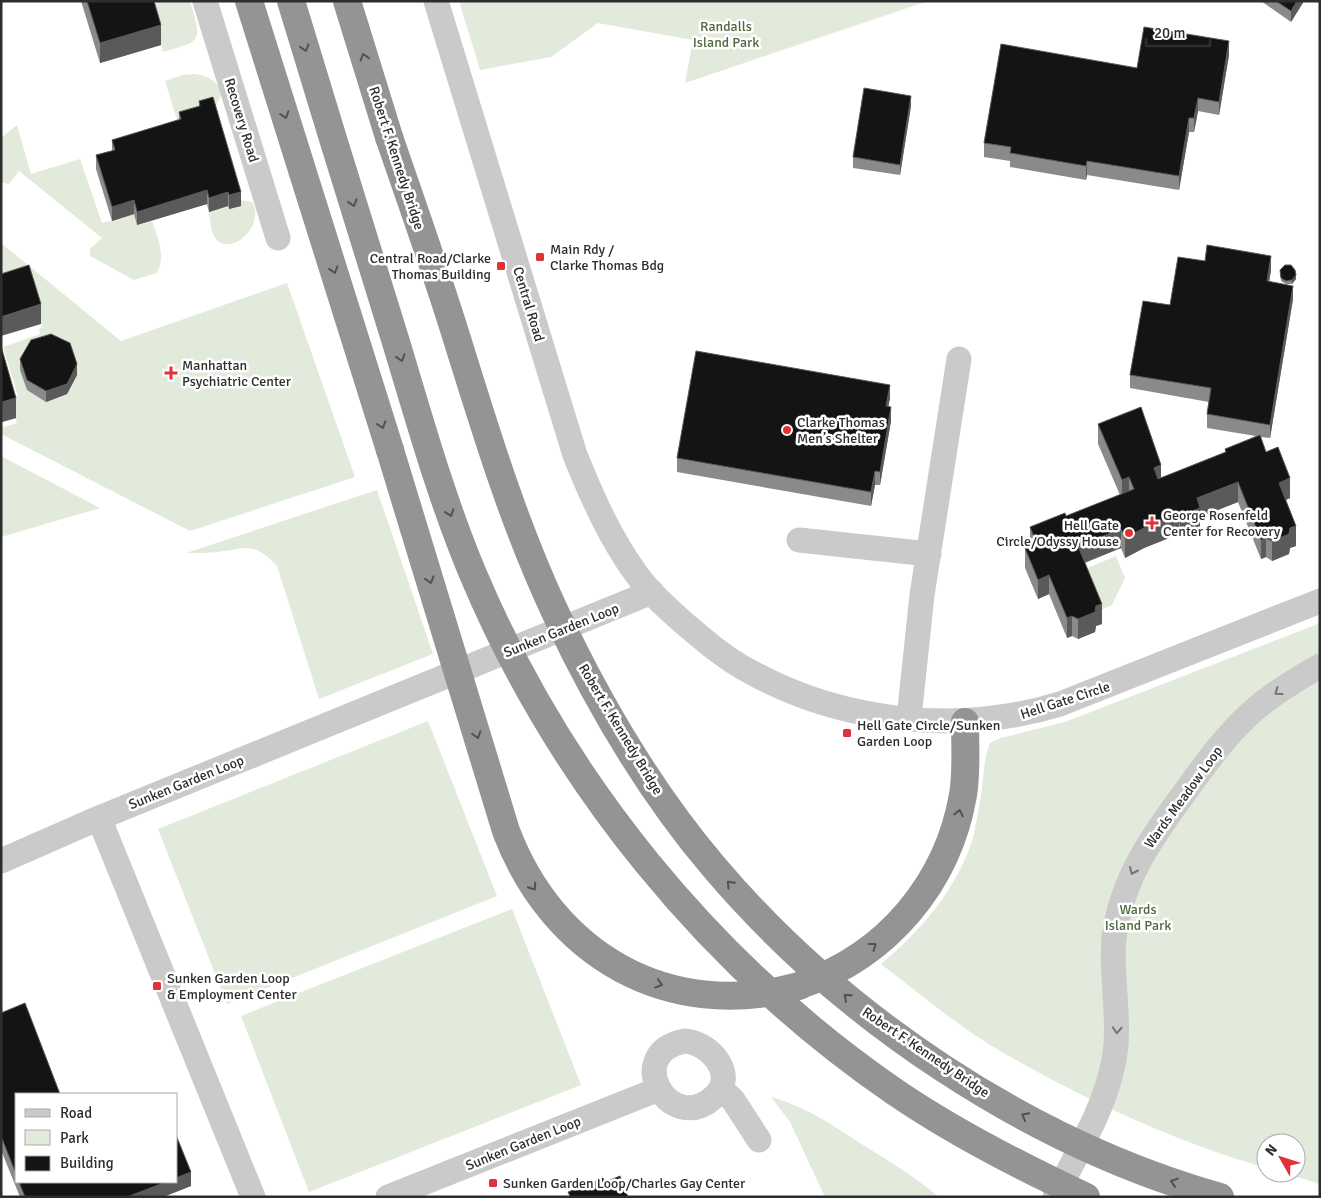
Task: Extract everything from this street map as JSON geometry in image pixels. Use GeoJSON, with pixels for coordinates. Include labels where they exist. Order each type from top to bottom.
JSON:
{"type":"FeatureCollection","features":[{"type":"Feature","properties":{"kind":"highway"},"geometry":{"type":"LineString","coordinates":[[250,1],[448,634],[506,831],[521,867],[541,899],[577,939],[608,961],[643,979],[680,990],[719,995],[760,994],[800,986],[836,970],[869,950],[898,924],[924,893],[947,850],[959,813],[965,778],[965,722]]}},
{"type":"Feature","properties":{"kind":"highway"},"geometry":{"type":"LineString","coordinates":[[291,1],[454,524],[494,620],[546,716],[576,765],[626,835],[690,912],[727,952],[806,1023],[873,1076],[935,1118],[1034,1173],[1086,1197]]}},
{"type":"Feature","properties":{"kind":"highway","name":"Robert F. Kennedy Bridge"},"geometry":{"type":"LineString","coordinates":[[348,1],[389,137],[492,450],[530,554],[556,614],[587,674],[643,770],[675,817],[714,867],[767,924],[855,1005],[901,1040],[1003,1104],[1099,1153],[1156,1176],[1220,1197]]}},
{"type":"Feature","properties":{"kind":"street","name":"Recovery Road"},"geometry":{"type":"LineString","coordinates":[[205,1],[278,238]]}},
{"type":"Feature","properties":{"kind":"street","name":"Central Road"},"geometry":{"type":"LineString","coordinates":[[436,1],[575,455],[609,531],[638,576],[652,592]]}},
{"type":"Feature","properties":{"kind":"street"},"geometry":{"type":"LineString","coordinates":[[908,718],[929,554],[959,359]]}},
{"type":"Feature","properties":{"kind":"street"},"geometry":{"type":"LineString","coordinates":[[799,540],[929,554]]}},
{"type":"Feature","properties":{"kind":"street","name":"Hell Gate Circle"},"geometry":{"type":"LineString","coordinates":[[652,592],[718,652],[748,671],[782,688],[845,708],[908,718],[965,722],[1031,713],[1060,704],[1320,601]]}},
{"type":"Feature","properties":{"kind":"street","name":"Sunken Garden Loop"},"geometry":{"type":"LineString","coordinates":[[1,861],[99,818],[652,592]]}},
{"type":"Feature","properties":{"kind":"street","name":"Wards Meadow Loop"},"geometry":{"type":"LineString","coordinates":[[1055,1197],[1090,1125],[1112,1070],[1117,1022],[1114,940],[1118,910],[1137,862],[1152,837],[1218,748],[1253,711],[1278,692],[1320,666]]}},
{"type":"Feature","properties":{"kind":"street"},"geometry":{"type":"LineString","coordinates":[[99,818],[253,1197]]}},
{"type":"Feature","properties":{"kind":"street"},"geometry":{"type":"LineString","coordinates":[[685,1041],[704,1046],[718,1060],[724,1079],[721,1089],[704,1104],[684,1107],[674,1105],[659,1089],[654,1071],[660,1054],[676,1043],[685,1041]]}},
{"type":"Feature","properties":{"kind":"street","name":"Sunken Garden Loop"},"geometry":{"type":"LineString","coordinates":[[388,1197],[659,1089]]}},
{"type":"Feature","properties":{"kind":"street"},"geometry":{"type":"LineString","coordinates":[[721,1089],[733,1100],[759,1140]]}},
{"type":"Feature","properties":{"kind":"green space"},"geometry":{"type":"Polygon","coordinates":[[[148,1],[190,1],[197,32],[192,42],[163,52],[148,1]]]}},
{"type":"Feature","properties":{"kind":"green space","name":"Randalls Island Park"},"geometry":{"type":"Polygon","coordinates":[[[459,1],[928,1],[685,83],[693,40],[598,23],[551,57],[480,70],[459,1]]]}},
{"type":"Feature","properties":{"kind":"green space"},"geometry":{"type":"Polygon","coordinates":[[[195,74],[212,80],[222,94],[213,111],[179,126],[165,81],[183,75],[195,74]]]}},
{"type":"Feature","properties":{"kind":"green space"},"geometry":{"type":"Polygon","coordinates":[[[17,125],[31,174],[80,159],[102,223],[134,214],[138,225],[152,221],[161,254],[160,267],[157,273],[134,280],[90,256],[90,249],[102,238],[19,171],[9,184],[1,182],[1,138],[17,125]]]}},
{"type":"Feature","properties":{"kind":"green space"},"geometry":{"type":"Polygon","coordinates":[[[240,200],[252,202],[255,212],[254,222],[242,239],[225,244],[217,240],[212,231],[209,212],[228,206],[229,209],[241,206],[240,200]]]}},
{"type":"Feature","properties":{"kind":"green space"},"geometry":{"type":"Polygon","coordinates":[[[1,243],[121,341],[287,283],[355,477],[190,531],[1,434],[1,428],[17,423],[10,399],[18,396],[3,347],[40,334],[39,329],[42,327],[29,285],[1,281],[1,243]],[[77,375],[46,401],[67,394],[77,375]]]}},
{"type":"Feature","properties":{"kind":"green space"},"geometry":{"type":"Polygon","coordinates":[[[1,456],[100,508],[1,537],[1,456]]]}},
{"type":"Feature","properties":{"kind":"green space"},"geometry":{"type":"Polygon","coordinates":[[[377,490],[433,654],[319,699],[277,566],[263,553],[250,548],[186,553],[377,490]]]}},
{"type":"Feature","properties":{"kind":"green space"},"geometry":{"type":"Polygon","coordinates":[[[1116,556],[1125,578],[1112,605],[1101,610],[1085,569],[1116,556]]]}},
{"type":"Feature","properties":{"kind":"green space","name":"Wards Island Park"},"geometry":{"type":"Polygon","coordinates":[[[1320,623],[1320,1184],[1306,1180],[1306,1133],[1256,1133],[1256,1165],[1194,1144],[1124,1115],[1023,1064],[976,1036],[881,964],[909,939],[933,911],[944,897],[962,865],[974,832],[990,743],[1001,738],[1065,722],[1320,623]]]}},
{"type":"Feature","properties":{"kind":"green space"},"geometry":{"type":"Polygon","coordinates":[[[428,721],[497,896],[227,1004],[158,829],[428,721]]]}},
{"type":"Feature","properties":{"kind":"green space"},"geometry":{"type":"Polygon","coordinates":[[[512,909],[581,1085],[309,1192],[241,1016],[512,909]]]}},
{"type":"Feature","properties":{"kind":"green space"},"geometry":{"type":"Polygon","coordinates":[[[771,1097],[807,1111],[830,1124],[902,1170],[939,1197],[825,1197],[790,1122],[771,1097]]]}},
{"type":"Feature","properties":{"kind":"building"},"geometry":{"type":"Polygon","coordinates":[[[87,1],[154,1],[161,25],[100,43],[87,1]]]}},
{"type":"Feature","properties":{"kind":"building"},"geometry":{"type":"Polygon","coordinates":[[[1276,1],[1297,1],[1291,11],[1276,1]]]}},
{"type":"Feature","properties":{"kind":"building"},"geometry":{"type":"Polygon","coordinates":[[[1144,27],[1229,41],[1219,102],[1198,98],[1194,118],[1189,118],[1179,176],[1087,161],[1086,166],[1010,153],[1011,147],[984,143],[1001,44],[1137,68],[1144,27]]]}},
{"type":"Feature","properties":{"kind":"building"},"geometry":{"type":"Polygon","coordinates":[[[864,88],[911,96],[900,165],[853,157],[864,88]]]}},
{"type":"Feature","properties":{"kind":"building"},"geometry":{"type":"Polygon","coordinates":[[[213,97],[241,192],[229,195],[228,192],[209,198],[207,190],[137,212],[134,200],[112,207],[96,155],[115,150],[112,140],[181,119],[179,112],[200,106],[199,101],[213,97]]]}},
{"type":"Feature","properties":{"kind":"building"},"geometry":{"type":"Polygon","coordinates":[[[1207,245],[1271,256],[1267,281],[1293,286],[1270,425],[1207,414],[1211,388],[1130,375],[1143,301],[1170,305],[1178,257],[1205,261],[1207,245]]]}},
{"type":"Feature","properties":{"kind":"building"},"geometry":{"type":"Polygon","coordinates":[[[29,265],[41,304],[1,317],[1,274],[29,265]]]}},
{"type":"Feature","properties":{"kind":"building"},"geometry":{"type":"Polygon","coordinates":[[[1285,265],[1291,265],[1295,270],[1296,275],[1292,280],[1286,281],[1281,278],[1280,270],[1285,265]]]}},
{"type":"Feature","properties":{"kind":"building"},"geometry":{"type":"Polygon","coordinates":[[[51,334],[70,343],[77,364],[67,384],[46,391],[27,380],[20,359],[31,340],[51,334]]]}},
{"type":"Feature","properties":{"kind":"building"},"geometry":{"type":"Polygon","coordinates":[[[1,346],[16,398],[2,402],[1,399],[1,346]]]}},
{"type":"Feature","properties":{"kind":"building","name":"Clarke Thomas Men’s Shelter"},"geometry":{"type":"Polygon","coordinates":[[[696,351],[890,385],[886,406],[891,407],[880,472],[875,471],[871,492],[677,458],[696,351]]]}},
{"type":"Feature","properties":{"kind":"building","name":"Hell Gate Circle/Odyssy House"},"geometry":{"type":"Polygon","coordinates":[[[1141,407],[1161,465],[1154,468],[1158,479],[1226,452],[1225,449],[1260,435],[1266,452],[1278,447],[1290,478],[1279,483],[1296,526],[1290,528],[1289,534],[1272,541],[1266,538],[1261,540],[1238,482],[1197,498],[1200,508],[1144,528],[1125,538],[1121,529],[1078,546],[1102,604],[1096,606],[1095,612],[1078,619],[1072,616],[1067,618],[1049,575],[1038,580],[1025,548],[1037,544],[1030,527],[1065,513],[1066,516],[1134,489],[1129,477],[1122,480],[1098,424],[1141,407]]]}},
{"type":"Feature","properties":{"kind":"building"},"geometry":{"type":"Polygon","coordinates":[[[25,1003],[60,1093],[15,1093],[15,1171],[1,1136],[1,1013],[25,1003]]]}},
{"type":"Feature","properties":{"kind":"building"},"geometry":{"type":"Polygon","coordinates":[[[178,1140],[191,1172],[178,1177],[178,1140]]]}},
{"type":"Feature","properties":{"kind":"building"},"geometry":{"type":"Polygon","coordinates":[[[620,1176],[628,1197],[567,1197],[570,1196],[568,1192],[603,1178],[605,1182],[620,1176]]]}},
{"type":"Feature","properties":{"kind":"building"},"geometry":{"type":"Polygon","coordinates":[[[19,1183],[163,1183],[127,1197],[25,1197],[19,1183]]]}},
{"type":"Feature","properties":{"kind":"place","name":"Main Rdy / Clarke Thomas Bdg"},"geometry":{"type":"Point","coordinates":[540,257]}},
{"type":"Feature","properties":{"kind":"place","name":"Central Road/Clarke Thomas Building"},"geometry":{"type":"Point","coordinates":[501,266]}},
{"type":"Feature","properties":{"kind":"place","name":"Manhattan Psychiatric Center"},"geometry":{"type":"Point","coordinates":[171,373]}},
{"type":"Feature","properties":{"kind":"place","name":"Clarke Thomas Men’s Shelter"},"geometry":{"type":"Point","coordinates":[787,430]}},
{"type":"Feature","properties":{"kind":"place","name":"George Rosenfeld Center for Recovery"},"geometry":{"type":"Point","coordinates":[1152,523]}},
{"type":"Feature","properties":{"kind":"place","name":"Hell Gate Circle/Odyssy House"},"geometry":{"type":"Point","coordinates":[1129,533]}},
{"type":"Feature","properties":{"kind":"place","name":"Hell Gate Circle/Sunken Garden Loop"},"geometry":{"type":"Point","coordinates":[847,733]}},
{"type":"Feature","properties":{"kind":"place","name":"Sunken Garden Loop & Employment Center"},"geometry":{"type":"Point","coordinates":[157,986]}},
{"type":"Feature","properties":{"kind":"place","name":"Sunken Garden Loop/Charles Gay Center"},"geometry":{"type":"Point","coordinates":[493,1183]}}]}
